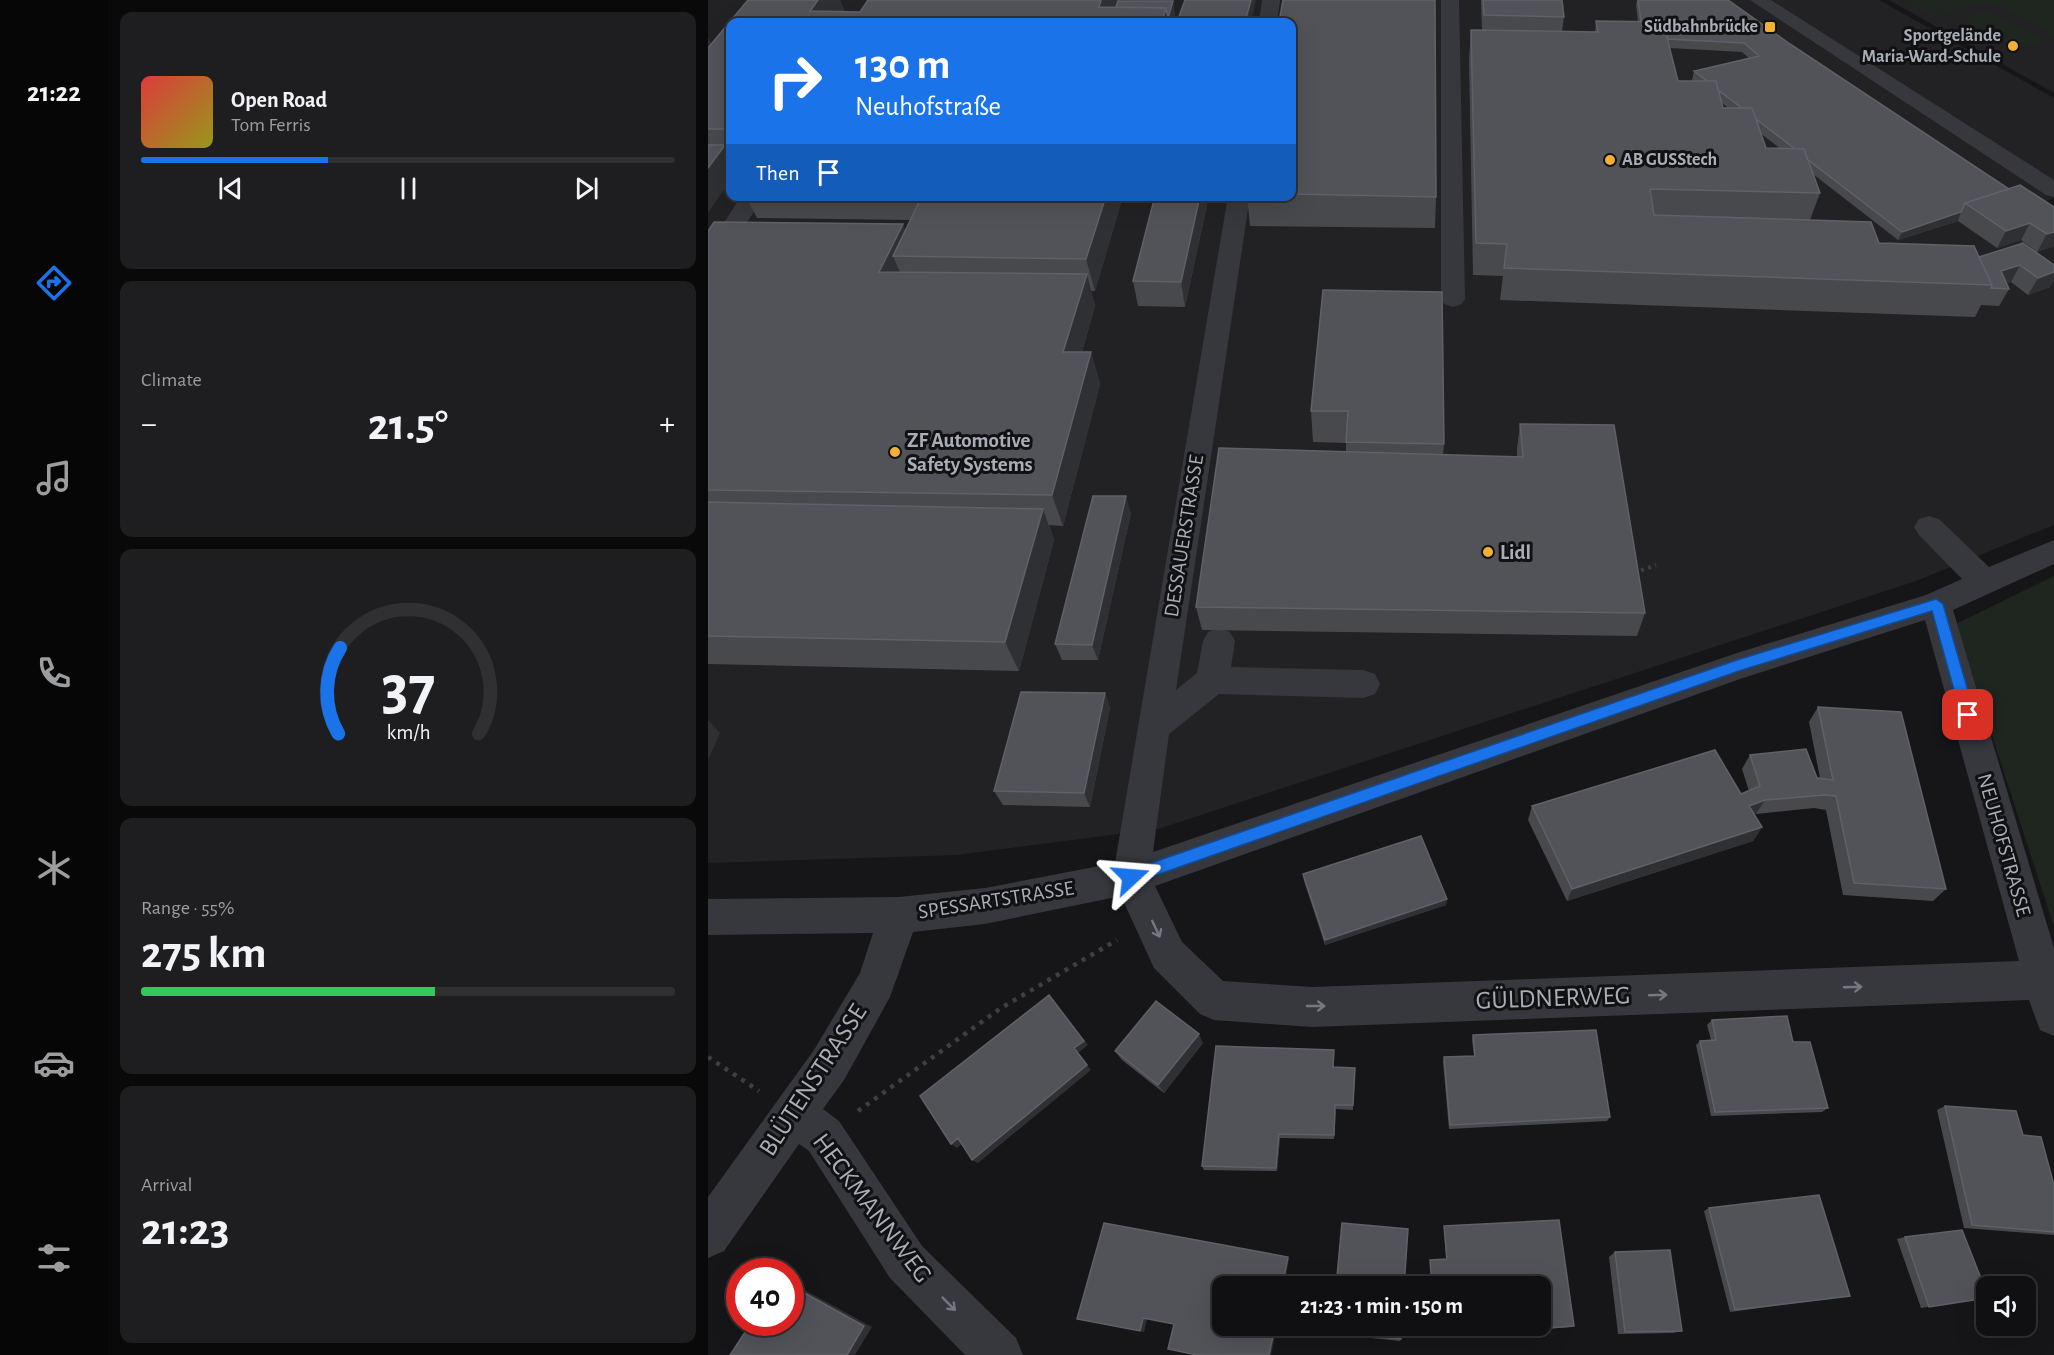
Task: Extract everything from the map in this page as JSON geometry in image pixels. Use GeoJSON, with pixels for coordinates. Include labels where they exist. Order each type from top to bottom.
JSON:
{"type":"FeatureCollection","features":[{"type":"Feature","properties":{"kind":"street"},"geometry":{"type":"LineString","coordinates":[[1269,18],[1271,0]]}},
{"type":"Feature","properties":{"kind":"street"},"geometry":{"type":"LineString","coordinates":[[1450,0],[1453,299]]}},
{"type":"Feature","properties":{"kind":"street"},"geometry":{"type":"LineString","coordinates":[[1759,0],[2054,190]]}},
{"type":"Feature","properties":{"kind":"street"},"geometry":{"type":"LineString","coordinates":[[708,266],[750,201]]}},
{"type":"Feature","properties":{"kind":"street","name":"DESSAUERSTRASSE"},"geometry":{"type":"LineString","coordinates":[[1131,877],[1238,201]]}},
{"type":"Feature","properties":{"kind":"street"},"geometry":{"type":"LineString","coordinates":[[1929,526],[1985,582]]}},
{"type":"Feature","properties":{"kind":"street","name":"SPESSARTSTRASSE"},"geometry":{"type":"LineString","coordinates":[[708,917],[899,915],[985,906],[1131,877],[1737,666],[1936,604],[2054,551]]}},
{"type":"Feature","properties":{"kind":"street","name":"NEUHOFSTRASSE"},"geometry":{"type":"LineString","coordinates":[[1936,604],[2048,998]]}},
{"type":"Feature","properties":{"kind":"street"},"geometry":{"type":"LineString","coordinates":[[1212,680],[1219,641]]}},
{"type":"Feature","properties":{"kind":"street"},"geometry":{"type":"LineString","coordinates":[[1153,728],[1212,680],[1363,684]]}},
{"type":"Feature","properties":{"kind":"street","name":"GÜLDNERWEG"},"geometry":{"type":"LineString","coordinates":[[1131,877],[1168,955],[1214,1000],[1312,1006],[2048,998]]}},
{"type":"Feature","properties":{"kind":"street","name":"BLÜTENSTRASSE"},"geometry":{"type":"LineString","coordinates":[[708,1235],[809,1125],[829,1065],[876,982],[899,915]]}},
{"type":"Feature","properties":{"kind":"street","name":"HECKMANNWEG"},"geometry":{"type":"LineString","coordinates":[[809,1125],[906,1262],[999,1355]]}},
{"type":"Feature","properties":{"kind":"path"},"geometry":{"type":"LineString","coordinates":[[1628,576],[1656,565]]}},
{"type":"Feature","properties":{"kind":"path"},"geometry":{"type":"LineString","coordinates":[[708,1057],[809,1125],[1001,1008],[1152,920]]}},
{"type":"Feature","properties":{"kind":"shaded area"},"geometry":{"type":"Polygon","coordinates":[[[708,0],[1879,0],[2054,98],[2054,198],[2028,209],[2054,228],[2054,525],[1916,581],[1158,829],[956,855],[708,863],[708,0]]]}},
{"type":"Feature","properties":{"kind":"shaded area","name":"Sportgelände Maria-Ward-Schule"},"geometry":{"type":"Polygon","coordinates":[[[1889,0],[2054,0],[2054,93],[1889,0]]]}},
{"type":"Feature","properties":{"kind":"shaded area"},"geometry":{"type":"Polygon","coordinates":[[[1902,0],[2054,0],[2054,36],[1987,2],[1934,17],[1902,0]]]}},
{"type":"Feature","properties":{"kind":"shaded area"},"geometry":{"type":"Polygon","coordinates":[[[1987,10],[2045,41],[2017,49],[1959,18],[1987,10]]]}},
{"type":"Feature","properties":{"kind":"shaded area"},"geometry":{"type":"Polygon","coordinates":[[[2054,576],[2054,927],[1956,624],[2054,576]]]}},
{"type":"Feature","properties":{"kind":"building"},"geometry":{"type":"Polygon","coordinates":[[[748,0],[818,0],[810,11],[860,12],[868,0],[1101,0],[1099,7],[1166,8],[1163,18],[733,18],[748,0]]]}},
{"type":"Feature","properties":{"kind":"building"},"geometry":{"type":"Polygon","coordinates":[[[1185,0],[1251,0],[1246,18],[1178,18],[1185,0]]]}},
{"type":"Feature","properties":{"kind":"building"},"geometry":{"type":"Polygon","coordinates":[[[1283,0],[1435,0],[1436,197],[1296,194],[1296,18],[1280,18],[1283,0]]]}},
{"type":"Feature","properties":{"kind":"building"},"geometry":{"type":"Polygon","coordinates":[[[1483,0],[1562,0],[1564,17],[1484,15],[1483,0]]]}},
{"type":"Feature","properties":{"kind":"building"},"geometry":{"type":"Polygon","coordinates":[[[1638,0],[1728,0],[1790,44],[2009,189],[1965,203],[1961,212],[1902,232],[1807,159],[1804,149],[1795,149],[1756,119],[1752,108],[1742,108],[1718,90],[1716,81],[1707,81],[1694,71],[1759,56],[1744,43],[1668,39],[1663,22],[1641,22],[1638,0]]]}},
{"type":"Feature","properties":{"kind":"building"},"geometry":{"type":"Polygon","coordinates":[[[1118,1],[1173,1],[1168,18],[1166,8],[1116,7],[1118,1]]]}},
{"type":"Feature","properties":{"kind":"building"},"geometry":{"type":"Polygon","coordinates":[[[1596,21],[1663,22],[1678,81],[1716,81],[1723,108],[1752,108],[1766,148],[1804,149],[1820,193],[1650,189],[1654,215],[1871,222],[1879,243],[1974,246],[1992,285],[1504,268],[1507,244],[1476,243],[1471,30],[1598,32],[1596,21]]]}},
{"type":"Feature","properties":{"kind":"building"},"geometry":{"type":"Polygon","coordinates":[[[726,26],[726,129],[708,129],[708,48],[726,26]]]}},
{"type":"Feature","properties":{"kind":"building"},"geometry":{"type":"Polygon","coordinates":[[[708,145],[725,145],[708,168],[708,145]]]}},
{"type":"Feature","properties":{"kind":"building"},"geometry":{"type":"Polygon","coordinates":[[[2020,185],[2054,207],[2054,232],[2047,234],[2030,223],[2006,231],[1965,203],[2020,185]]]}},
{"type":"Feature","properties":{"kind":"building"},"geometry":{"type":"Polygon","coordinates":[[[920,201],[1104,201],[1086,259],[893,256],[920,201]]]}},
{"type":"Feature","properties":{"kind":"building"},"geometry":{"type":"Polygon","coordinates":[[[1154,201],[1199,201],[1181,282],[1133,281],[1154,201]]]}},
{"type":"Feature","properties":{"kind":"building","name":"ZF Automotive Safety Systems"},"geometry":{"type":"Polygon","coordinates":[[[714,222],[903,224],[879,272],[1087,274],[1063,352],[1091,352],[1052,495],[708,490],[708,231],[714,222]]]}},
{"type":"Feature","properties":{"kind":"building"},"geometry":{"type":"Polygon","coordinates":[[[2023,243],[2054,265],[2054,272],[2038,278],[2020,265],[2001,271],[2009,289],[1991,288],[1992,285],[1979,257],[2023,243]]]}},
{"type":"Feature","properties":{"kind":"building"},"geometry":{"type":"Polygon","coordinates":[[[1323,290],[1442,292],[1444,444],[1346,442],[1348,411],[1311,411],[1323,290]]]}},
{"type":"Feature","properties":{"kind":"building"},"geometry":{"type":"Polygon","coordinates":[[[1520,424],[1614,425],[1645,613],[1196,607],[1219,448],[1523,457],[1520,424]]]}},
{"type":"Feature","properties":{"kind":"building"},"geometry":{"type":"Polygon","coordinates":[[[1093,496],[1126,496],[1092,645],[1055,644],[1093,496]]]}},
{"type":"Feature","properties":{"kind":"building","name":"ZF Automotive Safety Systems"},"geometry":{"type":"Polygon","coordinates":[[[708,502],[1043,509],[1005,642],[708,636],[708,502]]]}},
{"type":"Feature","properties":{"kind":"building"},"geometry":{"type":"Polygon","coordinates":[[[1021,692],[1105,693],[1084,793],[994,791],[1021,692]]]}},
{"type":"Feature","properties":{"kind":"building"},"geometry":{"type":"Polygon","coordinates":[[[1818,707],[1901,712],[1946,889],[1854,883],[1836,796],[1824,795],[1765,800],[1749,806],[1762,827],[1572,889],[1532,806],[1715,750],[1741,794],[1760,786],[1750,755],[1806,749],[1817,778],[1833,780],[1818,707]]]}},
{"type":"Feature","properties":{"kind":"building"},"geometry":{"type":"Polygon","coordinates":[[[1421,836],[1447,899],[1325,940],[1303,874],[1421,836]]]}},
{"type":"Feature","properties":{"kind":"building"},"geometry":{"type":"Polygon","coordinates":[[[1049,995],[1084,1041],[1074,1048],[1087,1065],[972,1160],[958,1138],[951,1144],[920,1096],[1049,995]]]}},
{"type":"Feature","properties":{"kind":"building"},"geometry":{"type":"Polygon","coordinates":[[[1156,1001],[1199,1034],[1158,1085],[1115,1051],[1156,1001]]]}},
{"type":"Feature","properties":{"kind":"building"},"geometry":{"type":"Polygon","coordinates":[[[1787,1016],[1793,1042],[1810,1042],[1828,1108],[1715,1112],[1700,1041],[1716,1040],[1712,1020],[1787,1016]]]}},
{"type":"Feature","properties":{"kind":"building"},"geometry":{"type":"Polygon","coordinates":[[[1596,1030],[1610,1117],[1450,1125],[1444,1057],[1475,1056],[1473,1035],[1596,1030]]]}},
{"type":"Feature","properties":{"kind":"building"},"geometry":{"type":"Polygon","coordinates":[[[1216,1046],[1334,1050],[1333,1067],[1355,1068],[1353,1105],[1335,1105],[1334,1135],[1279,1134],[1276,1168],[1202,1166],[1216,1046]]]}},
{"type":"Feature","properties":{"kind":"building"},"geometry":{"type":"Polygon","coordinates":[[[1945,1106],[2016,1111],[2023,1135],[2041,1137],[2054,1185],[2054,1232],[1972,1225],[1945,1106]]]}},
{"type":"Feature","properties":{"kind":"building"},"geometry":{"type":"Polygon","coordinates":[[[1819,1195],[1850,1296],[1735,1310],[1709,1208],[1819,1195]]]}},
{"type":"Feature","properties":{"kind":"building"},"geometry":{"type":"Polygon","coordinates":[[[1559,1220],[1574,1326],[1551,1328],[1551,1276],[1431,1276],[1430,1260],[1447,1259],[1444,1226],[1559,1220]]]}},
{"type":"Feature","properties":{"kind":"building"},"geometry":{"type":"Polygon","coordinates":[[[1104,1223],[1288,1257],[1284,1276],[1212,1276],[1212,1336],[1273,1336],[1269,1355],[1197,1355],[1168,1349],[1174,1324],[1143,1318],[1140,1331],[1077,1319],[1104,1223]]]}},
{"type":"Feature","properties":{"kind":"building"},"geometry":{"type":"Polygon","coordinates":[[[1342,1223],[1408,1229],[1405,1276],[1337,1276],[1342,1223]]]}},
{"type":"Feature","properties":{"kind":"building"},"geometry":{"type":"Polygon","coordinates":[[[1962,1230],[1980,1276],[1976,1276],[1976,1300],[1929,1307],[1905,1237],[1962,1230]]]}},
{"type":"Feature","properties":{"kind":"building"},"geometry":{"type":"Polygon","coordinates":[[[1670,1250],[1682,1331],[1625,1332],[1615,1252],[1670,1250]]]}},
{"type":"Feature","properties":{"kind":"building"},"geometry":{"type":"Polygon","coordinates":[[[804,1293],[864,1326],[847,1355],[730,1355],[742,1336],[804,1336],[804,1293]]]}},
{"type":"Feature","properties":{"kind":"building"},"geometry":{"type":"Polygon","coordinates":[[[1371,1336],[1401,1336],[1401,1339],[1371,1336]]]}},
{"type":"Feature","properties":{"kind":"place","name":"Südbahnbrücke"},"geometry":{"type":"Point","coordinates":[1770,27]}},
{"type":"Feature","properties":{"kind":"place","name":"Sportgelände Maria-Ward-Schule"},"geometry":{"type":"Point","coordinates":[2013,46]}},
{"type":"Feature","properties":{"kind":"place","name":"AB GUSStech"},"geometry":{"type":"Point","coordinates":[1610,160]}},
{"type":"Feature","properties":{"kind":"place","name":"ZF Automotive Safety Systems"},"geometry":{"type":"Point","coordinates":[895,452]}},
{"type":"Feature","properties":{"kind":"place","name":"Lidl"},"geometry":{"type":"Point","coordinates":[1488,552]}},
{"type":"Feature","properties":{"kind":"route"},"geometry":{"type":"LineString","coordinates":[[1131,877],[1737,666],[1936,604],[1968,715]]}}]}
